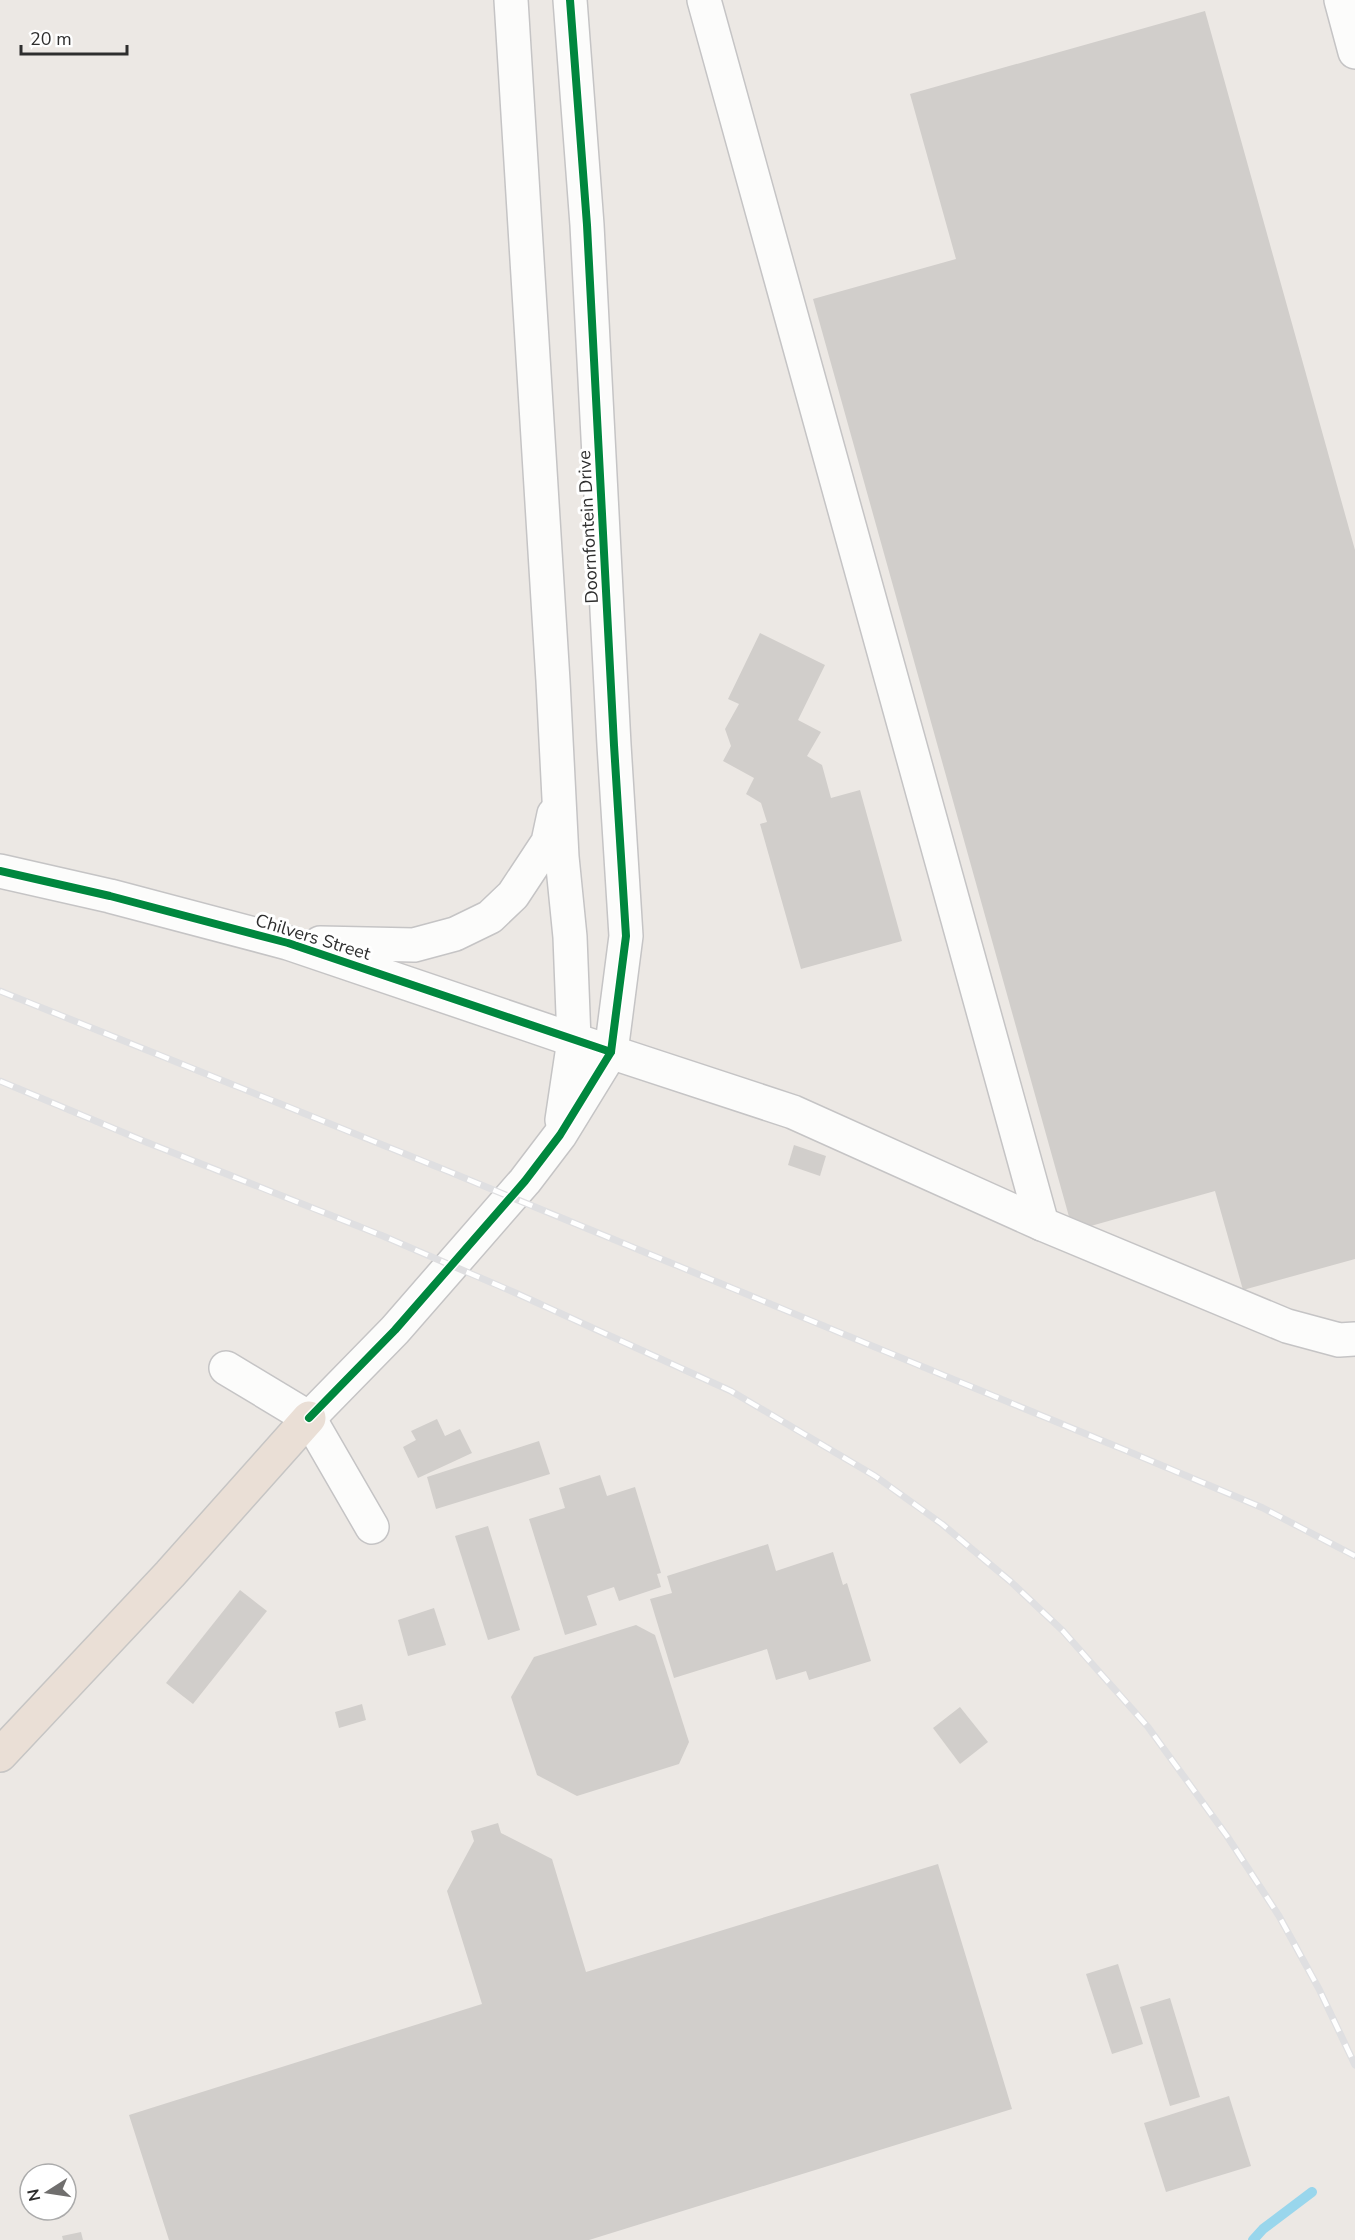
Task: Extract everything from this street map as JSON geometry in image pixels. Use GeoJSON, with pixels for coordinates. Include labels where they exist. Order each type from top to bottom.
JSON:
{"type":"FeatureCollection","features":[{"type":"Feature","properties":{"kind":"highway"},"geometry":{"type":"LineString","coordinates":[[0,1755],[170,1574],[309,1418]]}},
{"type":"Feature","properties":{"kind":"street"},"geometry":{"type":"LineString","coordinates":[[511,0],[558,790],[570,937],[574,1040],[560,1135]]}},
{"type":"Feature","properties":{"kind":"street","name":"Doornfontein Drive"},"geometry":{"type":"LineString","coordinates":[[570,0],[587,225],[626,936],[611,1052]]}},
{"type":"Feature","properties":{"kind":"street"},"geometry":{"type":"LineString","coordinates":[[704,0],[1042,1224]]}},
{"type":"Feature","properties":{"kind":"street"},"geometry":{"type":"LineString","coordinates":[[1341,0],[1355,52]]}},
{"type":"Feature","properties":{"kind":"street"},"geometry":{"type":"LineString","coordinates":[[288,942],[414,945],[455,934],[490,917],[513,895],[548,842],[558,790]]}},
{"type":"Feature","properties":{"kind":"street","name":"Chilvers Street"},"geometry":{"type":"LineString","coordinates":[[0,872],[110,896],[288,942],[793,1112],[1042,1224],[1287,1326],[1339,1340],[1355,1339]]}},
{"type":"Feature","properties":{"kind":"street"},"geometry":{"type":"LineString","coordinates":[[309,1418],[395,1330],[525,1181],[560,1135],[611,1052]]}},
{"type":"Feature","properties":{"kind":"street"},"geometry":{"type":"LineString","coordinates":[[226,1368],[309,1418],[372,1527]]}},
{"type":"Feature","properties":{"kind":"building"},"geometry":{"type":"Polygon","coordinates":[[[1205,11],[1355,550],[1355,1259],[1243,1290],[1215,1191],[1073,1231],[813,299],[956,259],[910,94],[1205,11]]]}},
{"type":"Feature","properties":{"kind":"building"},"geometry":{"type":"Polygon","coordinates":[[[760,633],[825,665],[798,720],[821,732],[807,756],[822,765],[831,798],[860,790],[902,941],[801,969],[760,824],[767,822],[761,803],[746,794],[754,778],[723,761],[731,746],[725,729],[739,704],[728,699],[760,633]]]}},
{"type":"Feature","properties":{"kind":"building"},"geometry":{"type":"Polygon","coordinates":[[[794,1145],[826,1156],[820,1176],[788,1165],[794,1145]]]}},
{"type":"Feature","properties":{"kind":"building"},"geometry":{"type":"Polygon","coordinates":[[[437,1419],[445,1436],[460,1429],[472,1453],[418,1478],[403,1447],[416,1440],[411,1431],[437,1419]]]}},
{"type":"Feature","properties":{"kind":"building"},"geometry":{"type":"Polygon","coordinates":[[[539,1441],[550,1474],[436,1509],[427,1477],[539,1441]]]}},
{"type":"Feature","properties":{"kind":"building"},"geometry":{"type":"Polygon","coordinates":[[[600,1475],[607,1496],[635,1487],[661,1573],[657,1574],[661,1587],[619,1601],[614,1587],[587,1596],[597,1625],[565,1635],[529,1519],[565,1508],[559,1488],[600,1475]]]}},
{"type":"Feature","properties":{"kind":"building"},"geometry":{"type":"Polygon","coordinates":[[[488,1526],[520,1630],[488,1640],[455,1536],[488,1526]]]}},
{"type":"Feature","properties":{"kind":"building"},"geometry":{"type":"Polygon","coordinates":[[[768,1544],[776,1571],[833,1552],[843,1585],[847,1583],[871,1661],[809,1680],[806,1671],[776,1680],[767,1649],[674,1678],[650,1599],[672,1593],[667,1576],[768,1544]]]}},
{"type":"Feature","properties":{"kind":"building"},"geometry":{"type":"Polygon","coordinates":[[[240,1590],[267,1611],[193,1704],[166,1683],[240,1590]]]}},
{"type":"Feature","properties":{"kind":"building"},"geometry":{"type":"Polygon","coordinates":[[[434,1608],[446,1645],[408,1656],[398,1620],[434,1608]]]}},
{"type":"Feature","properties":{"kind":"building"},"geometry":{"type":"Polygon","coordinates":[[[636,1625],[655,1635],[689,1742],[679,1764],[577,1796],[537,1775],[511,1697],[534,1657],[636,1625]]]}},
{"type":"Feature","properties":{"kind":"building"},"geometry":{"type":"Polygon","coordinates":[[[362,1704],[366,1720],[339,1728],[335,1712],[362,1704]]]}},
{"type":"Feature","properties":{"kind":"building"},"geometry":{"type":"Polygon","coordinates":[[[960,1707],[988,1742],[960,1764],[933,1728],[960,1707]]]}},
{"type":"Feature","properties":{"kind":"building"},"geometry":{"type":"Polygon","coordinates":[[[498,1823],[501,1833],[552,1859],[586,1972],[938,1864],[1012,2109],[589,2240],[169,2240],[129,2115],[482,2004],[447,1891],[474,1841],[471,1831],[498,1823]]]}},
{"type":"Feature","properties":{"kind":"building"},"geometry":{"type":"Polygon","coordinates":[[[1118,1964],[1143,2044],[1112,2054],[1086,1974],[1118,1964]]]}},
{"type":"Feature","properties":{"kind":"building"},"geometry":{"type":"Polygon","coordinates":[[[1170,1998],[1200,2097],[1170,2106],[1140,2007],[1170,1998]]]}},
{"type":"Feature","properties":{"kind":"building"},"geometry":{"type":"Polygon","coordinates":[[[1229,2096],[1251,2166],[1166,2192],[1144,2123],[1229,2096]]]}},
{"type":"Feature","properties":{"kind":"building"},"geometry":{"type":"Polygon","coordinates":[[[81,2232],[83,2240],[63,2240],[62,2236],[81,2232]]]}},
{"type":"Feature","properties":{"kind":"waterway"},"geometry":{"type":"LineString","coordinates":[[1253,2240],[1263,2229],[1312,2192]]}},
{"type":"Feature","properties":{"kind":"railway"},"geometry":{"type":"LineString","coordinates":[[0,991],[450,1172],[1125,1450],[1263,1508],[1355,1556]]}},
{"type":"Feature","properties":{"kind":"railway"},"geometry":{"type":"LineString","coordinates":[[0,1081],[383,1236],[518,1294],[731,1391],[875,1476],[942,1524],[1010,1581],[1063,1631],[1148,1727],[1227,1836],[1279,1916],[1319,1989],[1355,2065]]}},
{"type":"Feature","properties":{"kind":"cycle path"},"geometry":{"type":"LineString","coordinates":[[309,1418],[395,1330],[525,1181],[560,1135],[611,1052],[626,936],[587,225],[570,0]]}},
{"type":"Feature","properties":{"kind":"cycle path"},"geometry":{"type":"LineString","coordinates":[[0,871],[110,896],[288,943],[611,1052]]}}]}
